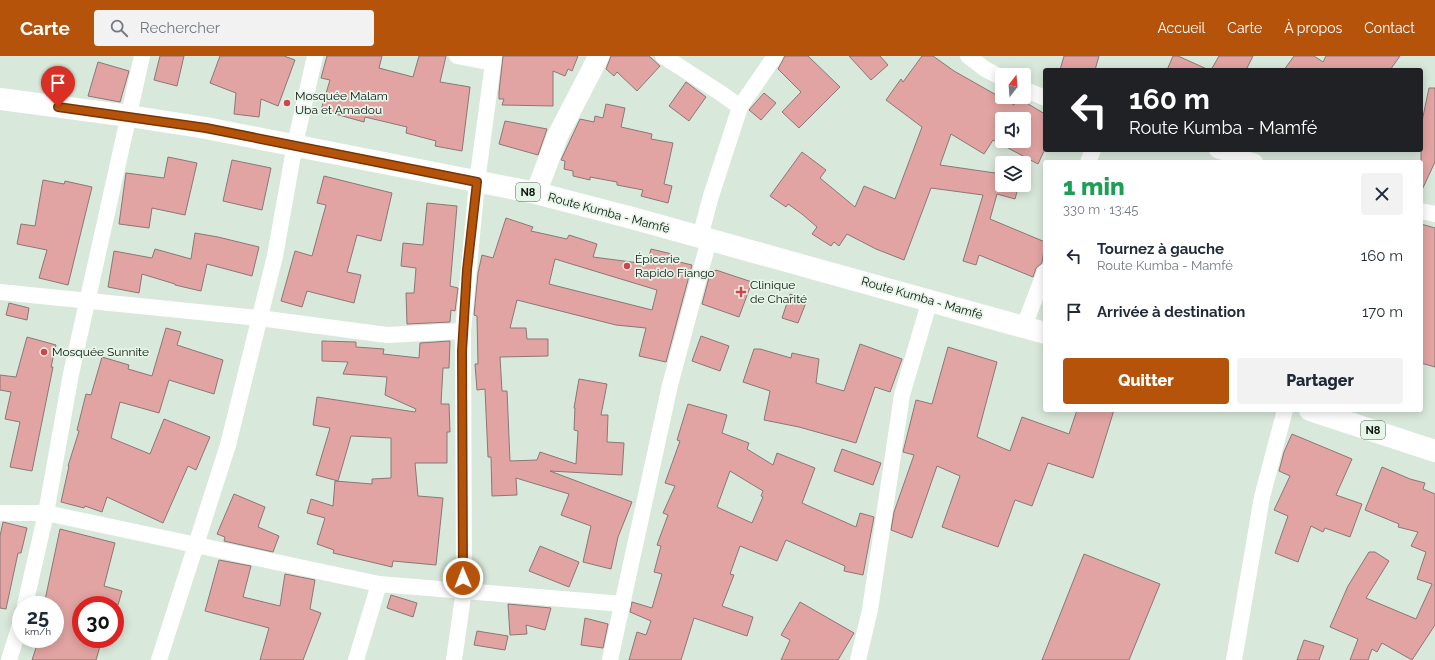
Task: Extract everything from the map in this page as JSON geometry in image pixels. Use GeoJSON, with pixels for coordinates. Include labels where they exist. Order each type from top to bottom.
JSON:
{"type":"FeatureCollection","features":[{"type":"Feature","properties":{"kind":"highway","name":"Route Kumba - Mamfé"},"geometry":{"type":"LineString","coordinates":[[0,99],[129,116],[295,144],[536,193],[930,300],[1043,332]]}},
{"type":"Feature","properties":{"kind":"highway","name":"N8"},"geometry":{"type":"LineString","coordinates":[[1316,412],[1435,451]]}},
{"type":"Feature","properties":{"kind":"main road"},"geometry":{"type":"LineString","coordinates":[[536,193],[558,135],[599,56]]}},
{"type":"Feature","properties":{"kind":"street"},"geometry":{"type":"LineString","coordinates":[[28,596],[46,513],[72,374],[142,56]]}},
{"type":"Feature","properties":{"kind":"street"},"geometry":{"type":"LineString","coordinates":[[159,660],[228,445],[275,256],[295,144],[315,56]]}},
{"type":"Feature","properties":{"kind":"street"},"geometry":{"type":"LineString","coordinates":[[454,660],[464,590],[463,331],[477,182],[494,59],[457,56]]}},
{"type":"Feature","properties":{"kind":"street"},"geometry":{"type":"LineString","coordinates":[[664,56],[740,107]]}},
{"type":"Feature","properties":{"kind":"street"},"geometry":{"type":"LineString","coordinates":[[610,660],[670,385],[704,238],[711,196],[740,107],[775,56]]}},
{"type":"Feature","properties":{"kind":"street"},"geometry":{"type":"LineString","coordinates":[[968,56],[985,69],[995,74]]}},
{"type":"Feature","properties":{"kind":"street"},"geometry":{"type":"LineString","coordinates":[[1031,92],[1043,97]]}},
{"type":"Feature","properties":{"kind":"street"},"geometry":{"type":"LineString","coordinates":[[1218,154],[1246,160]]}},
{"type":"Feature","properties":{"kind":"street"},"geometry":{"type":"LineString","coordinates":[[1423,211],[1435,214]]}},
{"type":"Feature","properties":{"kind":"street"},"geometry":{"type":"LineString","coordinates":[[1024,326],[1043,277]]}},
{"type":"Feature","properties":{"kind":"street"},"geometry":{"type":"LineString","coordinates":[[0,292],[259,318],[387,335],[463,331]]}},
{"type":"Feature","properties":{"kind":"street"},"geometry":{"type":"LineString","coordinates":[[858,660],[870,610],[902,395],[930,300]]}},
{"type":"Feature","properties":{"kind":"street"},"geometry":{"type":"LineString","coordinates":[[1234,660],[1262,497],[1284,412]]}},
{"type":"Feature","properties":{"kind":"street"},"geometry":{"type":"LineString","coordinates":[[0,513],[46,513],[379,584],[623,604]]}},
{"type":"Feature","properties":{"kind":"street"},"geometry":{"type":"LineString","coordinates":[[356,660],[379,584]]}},
{"type":"Feature","properties":{"kind":"street"},"geometry":{"type":"LineString","coordinates":[[9,660],[13,648]]}},
{"type":"Feature","properties":{"kind":"building"},"geometry":{"type":"Polygon","coordinates":[[[160,56],[184,56],[177,86],[154,80],[160,56]]]}},
{"type":"Feature","properties":{"kind":"building"},"geometry":{"type":"Polygon","coordinates":[[[220,56],[284,56],[295,60],[278,106],[261,99],[259,117],[234,114],[236,93],[210,83],[220,56]]]}},
{"type":"Feature","properties":{"kind":"building"},"geometry":{"type":"Polygon","coordinates":[[[327,56],[382,56],[379,68],[413,77],[419,56],[446,56],[440,82],[470,87],[462,151],[435,146],[436,141],[406,133],[407,127],[365,117],[364,122],[321,110],[330,80],[321,78],[327,56]]]}},
{"type":"Feature","properties":{"kind":"building"},"geometry":{"type":"Polygon","coordinates":[[[503,56],[578,56],[572,71],[568,69],[565,76],[553,71],[553,106],[502,105],[504,99],[499,99],[499,92],[503,56]]]}},
{"type":"Feature","properties":{"kind":"building"},"geometry":{"type":"Polygon","coordinates":[[[611,56],[649,56],[660,66],[637,91],[617,72],[614,76],[606,69],[611,56]]]}},
{"type":"Feature","properties":{"kind":"building"},"geometry":{"type":"Polygon","coordinates":[[[785,56],[808,56],[840,87],[799,128],[782,112],[801,92],[778,69],[785,56]]]}},
{"type":"Feature","properties":{"kind":"building"},"geometry":{"type":"Polygon","coordinates":[[[849,56],[880,56],[888,65],[871,80],[849,56]]]}},
{"type":"Feature","properties":{"kind":"building"},"geometry":{"type":"Polygon","coordinates":[[[922,56],[933,56],[954,71],[995,94],[995,104],[1028,104],[1043,113],[1044,152],[1038,164],[1031,160],[1031,156],[1023,156],[1008,148],[1031,148],[1031,112],[995,112],[995,141],[993,140],[984,154],[951,134],[940,165],[995,173],[995,192],[1017,192],[1015,199],[997,194],[990,219],[1043,241],[1042,263],[1036,268],[1033,277],[979,255],[976,265],[963,261],[983,195],[931,188],[904,260],[876,249],[847,234],[839,246],[834,242],[831,246],[812,234],[817,227],[802,214],[788,204],[786,207],[770,196],[802,152],[826,170],[820,178],[855,207],[864,186],[895,199],[922,127],[886,100],[901,79],[903,82],[922,56]]]}},
{"type":"Feature","properties":{"kind":"building"},"geometry":{"type":"Polygon","coordinates":[[[1064,56],[1099,56],[1096,68],[1061,68],[1064,56]]]}},
{"type":"Feature","properties":{"kind":"building"},"geometry":{"type":"Polygon","coordinates":[[[1173,56],[1178,56],[1205,68],[1168,68],[1173,56]]]}},
{"type":"Feature","properties":{"kind":"building"},"geometry":{"type":"Polygon","coordinates":[[[1219,56],[1253,56],[1247,68],[1212,68],[1219,56]]]}},
{"type":"Feature","properties":{"kind":"building"},"geometry":{"type":"Polygon","coordinates":[[[1294,56],[1314,56],[1323,62],[1326,56],[1400,56],[1391,68],[1285,68],[1294,56]]]}},
{"type":"Feature","properties":{"kind":"building"},"geometry":{"type":"Polygon","coordinates":[[[98,62],[129,71],[120,102],[88,96],[98,62]]]}},
{"type":"Feature","properties":{"kind":"building"},"geometry":{"type":"Polygon","coordinates":[[[686,82],[706,97],[689,121],[669,106],[686,82]]]}},
{"type":"Feature","properties":{"kind":"building"},"geometry":{"type":"Polygon","coordinates":[[[1429,88],[1435,88],[1435,162],[1423,188],[1423,160],[1421,160],[1421,152],[1423,152],[1423,116],[1429,88]]]}},
{"type":"Feature","properties":{"kind":"building"},"geometry":{"type":"Polygon","coordinates":[[[764,93],[776,103],[761,120],[749,110],[764,93]]]}},
{"type":"Feature","properties":{"kind":"building"},"geometry":{"type":"Polygon","coordinates":[[[606,104],[625,108],[621,127],[652,134],[651,139],[673,143],[664,184],[672,186],[668,203],[641,196],[643,190],[617,185],[617,182],[590,177],[590,180],[573,176],[573,171],[564,169],[565,161],[561,160],[580,119],[594,122],[595,116],[603,118],[606,104]]]}},
{"type":"Feature","properties":{"kind":"building"},"geometry":{"type":"Polygon","coordinates":[[[505,121],[547,129],[538,155],[499,144],[505,121]]]}},
{"type":"Feature","properties":{"kind":"building"},"geometry":{"type":"Polygon","coordinates":[[[168,157],[197,163],[185,215],[152,208],[149,228],[119,224],[126,173],[164,178],[168,157]]]}},
{"type":"Feature","properties":{"kind":"building"},"geometry":{"type":"Polygon","coordinates":[[[232,160],[271,168],[262,210],[223,201],[232,160]]]}},
{"type":"Feature","properties":{"kind":"building"},"geometry":{"type":"Polygon","coordinates":[[[324,176],[392,193],[381,241],[357,235],[347,272],[361,275],[354,303],[307,291],[302,307],[281,301],[295,251],[312,256],[326,205],[317,203],[324,176]]]}},
{"type":"Feature","properties":{"kind":"building"},"geometry":{"type":"Polygon","coordinates":[[[43,180],[64,184],[65,181],[92,187],[68,285],[39,278],[47,250],[17,244],[21,224],[35,226],[43,180]]]}},
{"type":"Feature","properties":{"kind":"building"},"geometry":{"type":"Polygon","coordinates":[[[427,203],[457,206],[450,286],[458,288],[455,311],[451,310],[450,322],[407,324],[406,293],[414,293],[416,268],[401,266],[403,243],[423,245],[427,203]]]}},
{"type":"Feature","properties":{"kind":"building"},"geometry":{"type":"Polygon","coordinates":[[[506,218],[533,227],[531,231],[567,239],[569,235],[597,244],[593,257],[647,264],[651,249],[672,254],[671,260],[692,265],[666,362],[639,356],[646,328],[616,325],[517,300],[510,328],[526,328],[527,339],[548,339],[548,356],[500,357],[502,391],[507,391],[510,461],[537,460],[540,452],[576,464],[578,431],[574,430],[574,408],[579,379],[607,384],[601,415],[608,415],[607,442],[624,443],[622,475],[550,471],[632,502],[618,537],[611,569],[583,562],[591,526],[561,515],[569,494],[516,478],[517,495],[492,496],[491,457],[488,457],[485,389],[477,390],[475,364],[478,364],[477,316],[474,315],[478,273],[482,255],[493,258],[506,218]],[[555,259],[549,284],[652,310],[657,290],[555,259]]]}},
{"type":"Feature","properties":{"kind":"building"},"geometry":{"type":"Polygon","coordinates":[[[1423,225],[1435,228],[1435,367],[1423,364],[1423,225]]]}},
{"type":"Feature","properties":{"kind":"building"},"geometry":{"type":"Polygon","coordinates":[[[195,233],[259,247],[252,276],[207,264],[201,291],[175,285],[142,274],[139,293],[108,287],[114,251],[152,258],[155,249],[191,259],[195,233]]]}},
{"type":"Feature","properties":{"kind":"building"},"geometry":{"type":"Polygon","coordinates":[[[711,270],[716,270],[752,282],[739,317],[702,304],[711,270]]]}},
{"type":"Feature","properties":{"kind":"building"},"geometry":{"type":"Polygon","coordinates":[[[790,294],[807,300],[798,323],[782,318],[790,294]]]}},
{"type":"Feature","properties":{"kind":"building"},"geometry":{"type":"Polygon","coordinates":[[[9,303],[29,308],[27,320],[6,315],[9,303]]]}},
{"type":"Feature","properties":{"kind":"building"},"geometry":{"type":"Polygon","coordinates":[[[166,328],[181,332],[177,345],[223,360],[214,394],[169,380],[159,413],[120,402],[111,438],[150,454],[164,419],[210,437],[196,470],[188,466],[163,523],[107,497],[102,512],[85,506],[84,508],[61,502],[68,466],[79,431],[77,430],[86,394],[91,395],[102,357],[129,365],[128,369],[152,376],[166,328]]]}},
{"type":"Feature","properties":{"kind":"building"},"geometry":{"type":"Polygon","coordinates":[[[701,336],[729,346],[720,371],[692,361],[701,336]]]}},
{"type":"Feature","properties":{"kind":"building"},"geometry":{"type":"Polygon","coordinates":[[[27,337],[56,345],[32,471],[10,467],[20,422],[5,419],[11,392],[0,390],[0,375],[16,377],[27,337]]]}},
{"type":"Feature","properties":{"kind":"building"},"geometry":{"type":"Polygon","coordinates":[[[322,341],[356,342],[356,347],[384,349],[383,354],[419,358],[420,343],[450,341],[449,368],[443,368],[441,404],[449,404],[450,432],[447,432],[447,463],[415,463],[418,496],[443,498],[436,565],[393,561],[392,567],[333,553],[334,550],[317,544],[325,518],[307,513],[311,499],[333,506],[335,481],[372,484],[372,479],[391,478],[391,438],[351,436],[338,481],[316,475],[330,428],[313,425],[317,397],[415,412],[416,409],[385,395],[387,377],[343,374],[348,362],[322,361],[322,341]]]}},
{"type":"Feature","properties":{"kind":"building"},"geometry":{"type":"Polygon","coordinates":[[[860,344],[902,359],[890,392],[875,387],[856,443],[799,427],[764,420],[770,391],[743,382],[754,349],[760,349],[791,358],[792,353],[819,359],[816,383],[844,391],[860,344]]]}},
{"type":"Feature","properties":{"kind":"building"},"geometry":{"type":"Polygon","coordinates":[[[948,347],[997,362],[977,437],[1010,451],[1022,417],[1069,434],[1076,412],[1113,412],[1093,478],[1048,463],[1032,506],[1015,500],[998,547],[942,527],[960,476],[937,466],[912,538],[891,530],[894,512],[914,455],[903,452],[916,400],[932,404],[948,347]]]}},
{"type":"Feature","properties":{"kind":"building"},"geometry":{"type":"Polygon","coordinates":[[[688,404],[727,415],[722,433],[749,443],[747,449],[773,465],[777,453],[815,468],[802,503],[856,527],[860,513],[874,517],[863,575],[844,571],[845,566],[786,540],[777,561],[740,546],[730,574],[734,575],[722,606],[753,617],[747,636],[694,618],[681,660],[629,660],[637,632],[646,635],[651,621],[630,612],[632,602],[652,608],[662,574],[654,572],[661,546],[657,545],[668,515],[663,513],[675,486],[665,483],[680,441],[677,440],[688,404]],[[730,471],[717,507],[752,523],[763,497],[761,496],[763,491],[730,471]]]}},
{"type":"Feature","properties":{"kind":"building"},"geometry":{"type":"Polygon","coordinates":[[[1292,434],[1352,459],[1336,495],[1362,504],[1350,537],[1325,528],[1323,532],[1311,526],[1298,562],[1275,553],[1288,516],[1274,510],[1290,476],[1279,471],[1284,452],[1292,434]]]}},
{"type":"Feature","properties":{"kind":"building"},"geometry":{"type":"Polygon","coordinates":[[[842,449],[881,463],[873,485],[834,471],[842,449]]]}},
{"type":"Feature","properties":{"kind":"building"},"geometry":{"type":"Polygon","coordinates":[[[1382,467],[1410,479],[1425,483],[1423,489],[1435,494],[1435,625],[1412,660],[1382,643],[1377,652],[1372,649],[1368,660],[1350,660],[1358,639],[1330,627],[1348,586],[1369,552],[1375,552],[1389,561],[1366,598],[1416,619],[1432,584],[1417,579],[1426,552],[1411,546],[1418,532],[1398,527],[1399,524],[1365,510],[1382,467]]]}},
{"type":"Feature","properties":{"kind":"building"},"geometry":{"type":"Polygon","coordinates":[[[234,494],[265,507],[258,527],[279,536],[273,552],[224,541],[225,537],[217,534],[234,494]]]}},
{"type":"Feature","properties":{"kind":"building"},"geometry":{"type":"Polygon","coordinates":[[[3,522],[27,528],[21,553],[18,553],[6,609],[0,608],[0,536],[3,522]]]}},
{"type":"Feature","properties":{"kind":"building"},"geometry":{"type":"Polygon","coordinates":[[[60,529],[115,543],[104,586],[122,591],[121,596],[72,596],[72,648],[99,648],[96,660],[32,660],[36,648],[64,648],[64,596],[46,596],[60,529]]]}},
{"type":"Feature","properties":{"kind":"building"},"geometry":{"type":"Polygon","coordinates":[[[540,546],[579,562],[569,587],[529,571],[540,546]]]}},
{"type":"Feature","properties":{"kind":"building"},"geometry":{"type":"Polygon","coordinates":[[[1084,554],[1160,584],[1129,660],[1042,660],[1084,554]]]}},
{"type":"Feature","properties":{"kind":"building"},"geometry":{"type":"Polygon","coordinates":[[[219,560],[251,566],[243,597],[280,606],[285,574],[315,580],[310,609],[321,613],[303,660],[260,660],[269,628],[205,611],[219,560]]]}},
{"type":"Feature","properties":{"kind":"building"},"geometry":{"type":"Polygon","coordinates":[[[391,595],[417,603],[413,617],[387,608],[391,595]]]}},
{"type":"Feature","properties":{"kind":"building"},"geometry":{"type":"Polygon","coordinates":[[[800,602],[854,633],[838,660],[781,660],[790,640],[781,635],[800,602]]]}},
{"type":"Feature","properties":{"kind":"building"},"geometry":{"type":"Polygon","coordinates":[[[508,604],[551,608],[545,630],[526,625],[527,634],[510,635],[508,604]]]}},
{"type":"Feature","properties":{"kind":"building"},"geometry":{"type":"Polygon","coordinates":[[[585,618],[608,624],[603,648],[581,645],[585,618]]]}},
{"type":"Feature","properties":{"kind":"building"},"geometry":{"type":"Polygon","coordinates":[[[477,631],[508,636],[505,650],[474,645],[477,631]]]}},
{"type":"Feature","properties":{"kind":"building"},"geometry":{"type":"Polygon","coordinates":[[[1304,640],[1324,646],[1319,660],[1297,660],[1304,640]]]}},
{"type":"Feature","properties":{"kind":"place","name":"Mosquée Malam Uba et Amadou"},"geometry":{"type":"Point","coordinates":[287,103]}},
{"type":"Feature","properties":{"kind":"place","name":"Épicerie Rapido Fiango"},"geometry":{"type":"Point","coordinates":[627,266]}},
{"type":"Feature","properties":{"kind":"place","name":"Clinique de Charité"},"geometry":{"type":"Point","coordinates":[741,292]}},
{"type":"Feature","properties":{"kind":"place","name":"Mosquée Sunnite"},"geometry":{"type":"Point","coordinates":[44,352]}},
{"type":"Feature","properties":{"kind":"route"},"geometry":{"type":"LineString","coordinates":[[58,107],[206,128],[295,144],[477,182],[467,270],[462,351],[463,578]]}}]}
